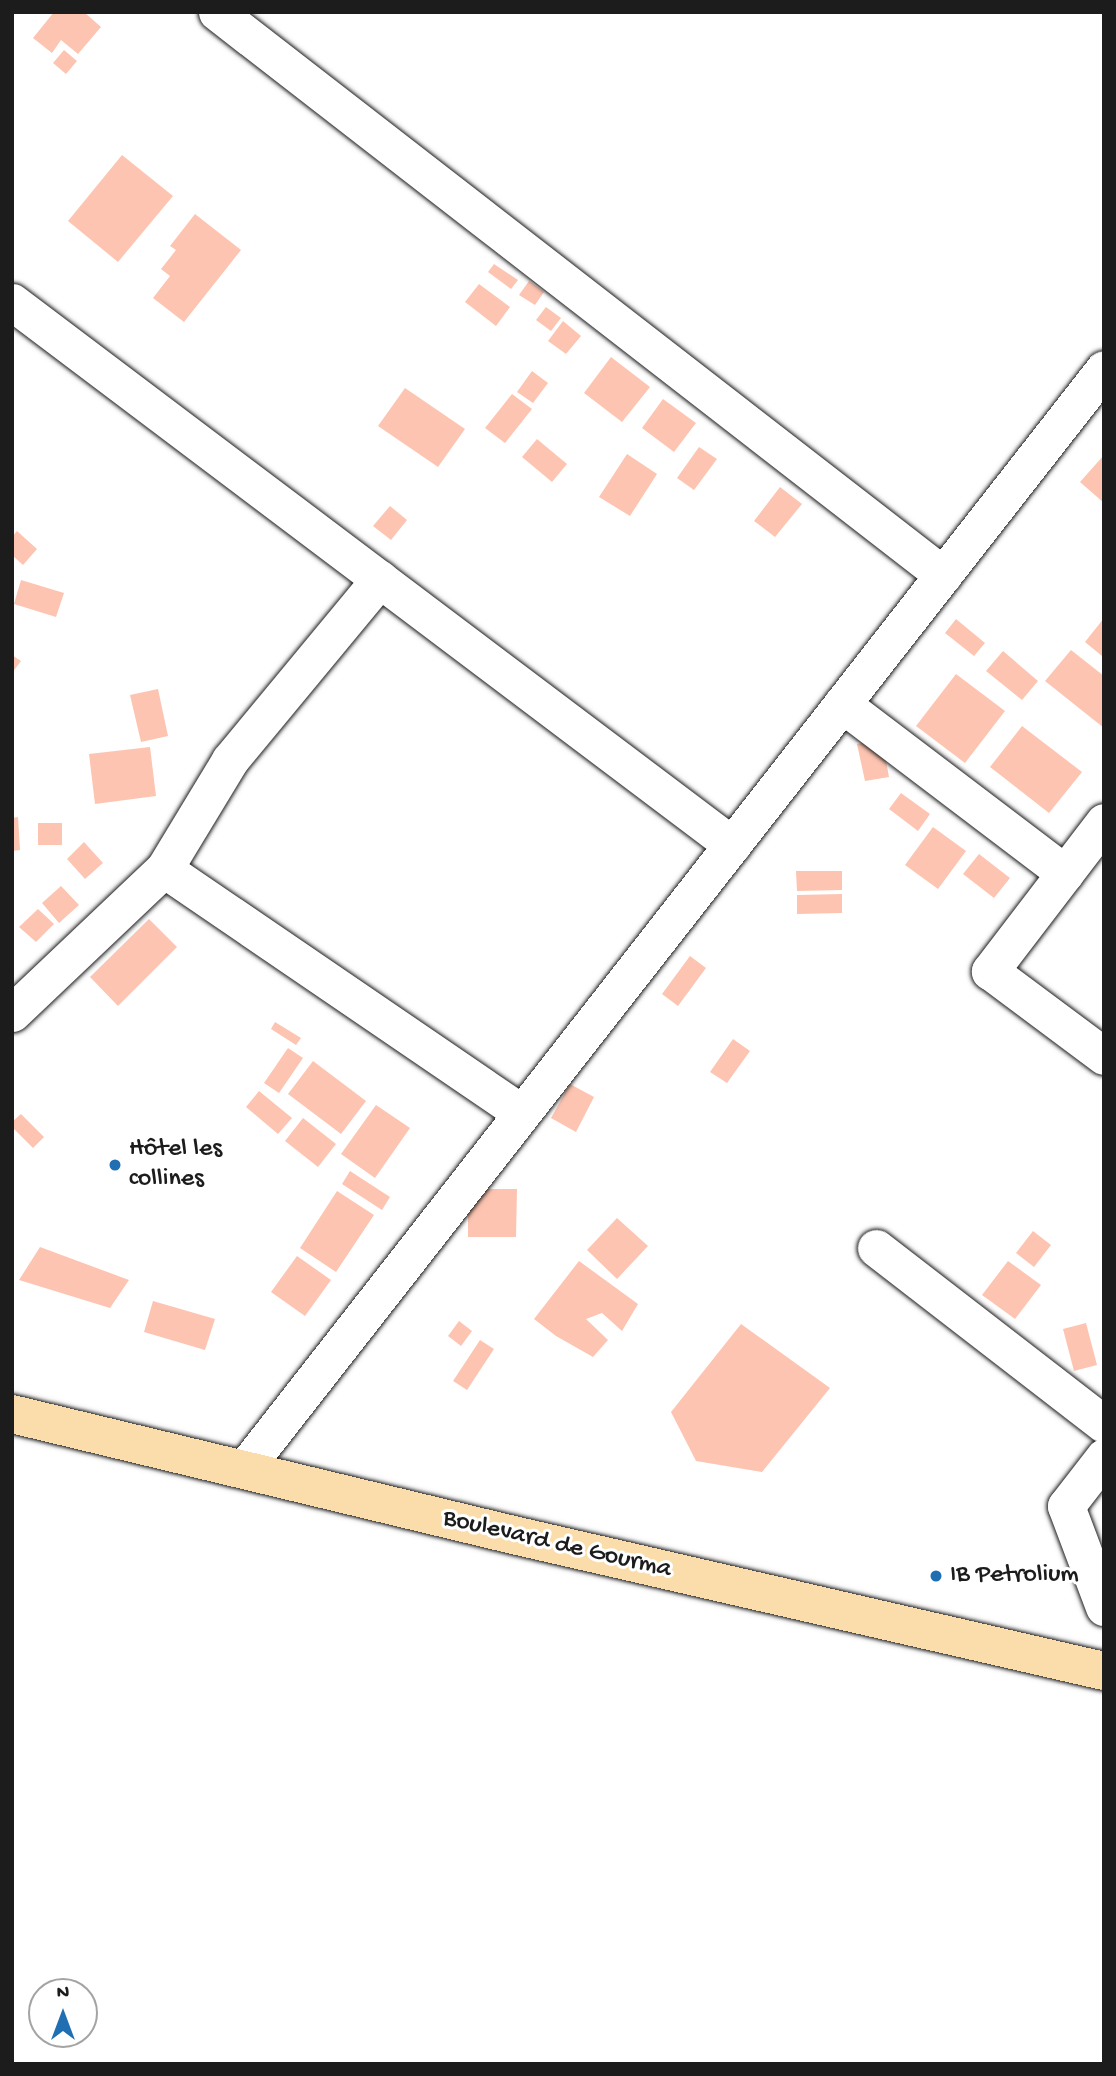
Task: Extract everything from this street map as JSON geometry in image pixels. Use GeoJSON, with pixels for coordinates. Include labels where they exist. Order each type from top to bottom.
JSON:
{"type":"FeatureCollection","features":[{"type":"Feature","properties":{"kind":"main road","name":"Boulevard de Gourma"},"geometry":{"type":"LineString","coordinates":[[12,1414],[509,1534],[1104,1671]]}},
{"type":"Feature","properties":{"kind":"street"},"geometry":{"type":"LineString","coordinates":[[217,12],[943,575]]}},
{"type":"Feature","properties":{"kind":"street"},"geometry":{"type":"LineString","coordinates":[[12,302],[732,845]]}},
{"type":"Feature","properties":{"kind":"street"},"geometry":{"type":"LineString","coordinates":[[244,1469],[1104,369]]}},
{"type":"Feature","properties":{"kind":"street"},"geometry":{"type":"LineString","coordinates":[[12,1013],[164,869],[230,760],[380,579]]}},
{"type":"Feature","properties":{"kind":"street"},"geometry":{"type":"LineString","coordinates":[[842,704],[1065,873]]}},
{"type":"Feature","properties":{"kind":"street"},"geometry":{"type":"LineString","coordinates":[[1104,822],[989,971],[1104,1056]]}},
{"type":"Feature","properties":{"kind":"street"},"geometry":{"type":"LineString","coordinates":[[164,869],[522,1113]]}},
{"type":"Feature","properties":{"kind":"street"},"geometry":{"type":"LineString","coordinates":[[876,1248],[1104,1424]]}},
{"type":"Feature","properties":{"kind":"street"},"geometry":{"type":"LineString","coordinates":[[1104,1457],[1066,1506],[1104,1607]]}},
{"type":"Feature","properties":{"kind":"building"},"geometry":{"type":"Polygon","coordinates":[[[54,12],[84,12],[101,27],[78,54],[61,40],[52,53],[33,38],[54,12]]]}},
{"type":"Feature","properties":{"kind":"building"},"geometry":{"type":"Polygon","coordinates":[[[64,50],[77,61],[66,74],[53,63],[64,50]]]}},
{"type":"Feature","properties":{"kind":"building"},"geometry":{"type":"Polygon","coordinates":[[[122,155],[173,196],[118,262],[68,221],[122,155]]]}},
{"type":"Feature","properties":{"kind":"building"},"geometry":{"type":"Polygon","coordinates":[[[195,214],[241,250],[184,322],[153,298],[170,276],[161,269],[176,250],[170,246],[195,214]]]}},
{"type":"Feature","properties":{"kind":"building"},"geometry":{"type":"Polygon","coordinates":[[[494,264],[518,280],[511,289],[488,272],[494,264]]]}},
{"type":"Feature","properties":{"kind":"building"},"geometry":{"type":"Polygon","coordinates":[[[529,281],[544,292],[535,305],[519,295],[529,281]]]}},
{"type":"Feature","properties":{"kind":"building"},"geometry":{"type":"Polygon","coordinates":[[[479,284],[510,307],[496,326],[465,302],[479,284]]]}},
{"type":"Feature","properties":{"kind":"building"},"geometry":{"type":"Polygon","coordinates":[[[546,307],[561,318],[551,331],[536,320],[546,307]]]}},
{"type":"Feature","properties":{"kind":"building"},"geometry":{"type":"Polygon","coordinates":[[[563,321],[581,336],[566,354],[548,341],[563,321]]]}},
{"type":"Feature","properties":{"kind":"building"},"geometry":{"type":"Polygon","coordinates":[[[611,357],[650,387],[622,422],[584,393],[611,357]]]}},
{"type":"Feature","properties":{"kind":"building"},"geometry":{"type":"Polygon","coordinates":[[[532,371],[548,383],[533,403],[517,392],[532,371]]]}},
{"type":"Feature","properties":{"kind":"building"},"geometry":{"type":"Polygon","coordinates":[[[405,388],[465,429],[438,467],[378,426],[405,388]]]}},
{"type":"Feature","properties":{"kind":"building"},"geometry":{"type":"Polygon","coordinates":[[[512,394],[532,409],[505,443],[485,428],[512,394]]]}},
{"type":"Feature","properties":{"kind":"building"},"geometry":{"type":"Polygon","coordinates":[[[663,399],[696,423],[674,452],[642,428],[663,399]]]}},
{"type":"Feature","properties":{"kind":"building"},"geometry":{"type":"Polygon","coordinates":[[[537,439],[567,464],[552,482],[522,457],[537,439]]]}},
{"type":"Feature","properties":{"kind":"building"},"geometry":{"type":"Polygon","coordinates":[[[699,447],[717,459],[694,490],[677,478],[699,447]]]}},
{"type":"Feature","properties":{"kind":"building"},"geometry":{"type":"Polygon","coordinates":[[[627,454],[657,474],[630,516],[599,497],[627,454]]]}},
{"type":"Feature","properties":{"kind":"building"},"geometry":{"type":"Polygon","coordinates":[[[1104,455],[1104,503],[1080,482],[1104,455]]]}},
{"type":"Feature","properties":{"kind":"building"},"geometry":{"type":"Polygon","coordinates":[[[780,487],[802,504],[775,537],[754,521],[780,487]]]}},
{"type":"Feature","properties":{"kind":"building"},"geometry":{"type":"Polygon","coordinates":[[[390,506],[407,520],[391,540],[373,526],[390,506]]]}},
{"type":"Feature","properties":{"kind":"building"},"geometry":{"type":"Polygon","coordinates":[[[17,531],[37,549],[23,565],[12,555],[12,537],[17,531]]]}},
{"type":"Feature","properties":{"kind":"building"},"geometry":{"type":"Polygon","coordinates":[[[21,580],[64,593],[56,617],[14,604],[21,580]]]}},
{"type":"Feature","properties":{"kind":"building"},"geometry":{"type":"Polygon","coordinates":[[[1104,618],[1104,654],[1102,656],[1085,642],[1104,618]]]}},
{"type":"Feature","properties":{"kind":"building"},"geometry":{"type":"Polygon","coordinates":[[[956,619],[985,643],[974,656],[945,633],[956,619]]]}},
{"type":"Feature","properties":{"kind":"building"},"geometry":{"type":"Polygon","coordinates":[[[1071,650],[1104,676],[1104,728],[1045,681],[1071,650]]]}},
{"type":"Feature","properties":{"kind":"building"},"geometry":{"type":"Polygon","coordinates":[[[1003,651],[1038,681],[1022,700],[986,671],[1003,651]]]}},
{"type":"Feature","properties":{"kind":"building"},"geometry":{"type":"Polygon","coordinates":[[[12,655],[21,661],[12,673],[12,655]]]}},
{"type":"Feature","properties":{"kind":"building"},"geometry":{"type":"Polygon","coordinates":[[[956,674],[1005,711],[965,763],[916,726],[956,674]]]}},
{"type":"Feature","properties":{"kind":"building"},"geometry":{"type":"Polygon","coordinates":[[[158,689],[168,736],[141,742],[130,695],[158,689]]]}},
{"type":"Feature","properties":{"kind":"building"},"geometry":{"type":"Polygon","coordinates":[[[1022,726],[1082,772],[1049,813],[990,767],[1022,726]]]}},
{"type":"Feature","properties":{"kind":"building"},"geometry":{"type":"Polygon","coordinates":[[[882,740],[889,777],[865,781],[857,744],[882,740]]]}},
{"type":"Feature","properties":{"kind":"building"},"geometry":{"type":"Polygon","coordinates":[[[150,747],[156,796],[95,804],[89,754],[150,747]]]}},
{"type":"Feature","properties":{"kind":"building"},"geometry":{"type":"Polygon","coordinates":[[[901,793],[930,814],[918,831],[889,809],[901,793]]]}},
{"type":"Feature","properties":{"kind":"building"},"geometry":{"type":"Polygon","coordinates":[[[18,817],[20,850],[12,851],[12,818],[18,817]]]}},
{"type":"Feature","properties":{"kind":"building"},"geometry":{"type":"Polygon","coordinates":[[[38,823],[62,823],[62,845],[38,845],[38,823]]]}},
{"type":"Feature","properties":{"kind":"building"},"geometry":{"type":"Polygon","coordinates":[[[933,827],[966,851],[938,889],[905,865],[933,827]]]}},
{"type":"Feature","properties":{"kind":"building"},"geometry":{"type":"Polygon","coordinates":[[[84,842],[103,863],[85,879],[67,859],[84,842]]]}},
{"type":"Feature","properties":{"kind":"building"},"geometry":{"type":"Polygon","coordinates":[[[979,854],[1010,878],[994,898],[963,874],[979,854]]]}},
{"type":"Feature","properties":{"kind":"building"},"geometry":{"type":"Polygon","coordinates":[[[796,871],[842,871],[842,890],[797,891],[796,871]]]}},
{"type":"Feature","properties":{"kind":"building"},"geometry":{"type":"Polygon","coordinates":[[[61,886],[79,905],[59,923],[42,903],[61,886]]]}},
{"type":"Feature","properties":{"kind":"building"},"geometry":{"type":"Polygon","coordinates":[[[842,894],[842,913],[797,914],[797,895],[842,894]]]}},
{"type":"Feature","properties":{"kind":"building"},"geometry":{"type":"Polygon","coordinates":[[[38,909],[54,924],[36,942],[19,927],[38,909]]]}},
{"type":"Feature","properties":{"kind":"building"},"geometry":{"type":"Polygon","coordinates":[[[149,919],[177,947],[118,1006],[90,977],[149,919]]]}},
{"type":"Feature","properties":{"kind":"building"},"geometry":{"type":"Polygon","coordinates":[[[690,956],[706,968],[678,1006],[662,994],[690,956]]]}},
{"type":"Feature","properties":{"kind":"building"},"geometry":{"type":"Polygon","coordinates":[[[275,1022],[301,1038],[296,1045],[271,1029],[275,1022]]]}},
{"type":"Feature","properties":{"kind":"building"},"geometry":{"type":"Polygon","coordinates":[[[733,1039],[750,1051],[727,1083],[710,1072],[733,1039]]]}},
{"type":"Feature","properties":{"kind":"building"},"geometry":{"type":"Polygon","coordinates":[[[288,1048],[303,1058],[279,1093],[264,1083],[288,1048]]]}},
{"type":"Feature","properties":{"kind":"building"},"geometry":{"type":"Polygon","coordinates":[[[313,1061],[366,1101],[341,1134],[288,1094],[313,1061]]]}},
{"type":"Feature","properties":{"kind":"building"},"geometry":{"type":"Polygon","coordinates":[[[570,1084],[594,1097],[576,1132],[551,1118],[570,1084]]]}},
{"type":"Feature","properties":{"kind":"building"},"geometry":{"type":"Polygon","coordinates":[[[259,1091],[292,1118],[278,1134],[246,1107],[259,1091]]]}},
{"type":"Feature","properties":{"kind":"building"},"geometry":{"type":"Polygon","coordinates":[[[376,1105],[410,1128],[375,1178],[341,1154],[376,1105]]]}},
{"type":"Feature","properties":{"kind":"building"},"geometry":{"type":"Polygon","coordinates":[[[21,1114],[44,1137],[33,1148],[12,1127],[12,1122],[21,1114]]]}},
{"type":"Feature","properties":{"kind":"building"},"geometry":{"type":"Polygon","coordinates":[[[303,1118],[336,1144],[318,1167],[285,1141],[303,1118]]]}},
{"type":"Feature","properties":{"kind":"building"},"geometry":{"type":"Polygon","coordinates":[[[350,1171],[390,1197],[382,1210],[342,1184],[350,1171]]]}},
{"type":"Feature","properties":{"kind":"building"},"geometry":{"type":"Polygon","coordinates":[[[468,1189],[517,1189],[516,1237],[468,1237],[468,1189]]]}},
{"type":"Feature","properties":{"kind":"building"},"geometry":{"type":"Polygon","coordinates":[[[337,1191],[374,1215],[336,1272],[300,1248],[337,1191]]]}},
{"type":"Feature","properties":{"kind":"building"},"geometry":{"type":"Polygon","coordinates":[[[617,1218],[648,1246],[617,1279],[587,1250],[617,1218]]]}},
{"type":"Feature","properties":{"kind":"building"},"geometry":{"type":"Polygon","coordinates":[[[1033,1231],[1051,1245],[1034,1267],[1016,1253],[1033,1231]]]}},
{"type":"Feature","properties":{"kind":"building"},"geometry":{"type":"Polygon","coordinates":[[[40,1247],[129,1280],[110,1308],[19,1280],[40,1247]]]}},
{"type":"Feature","properties":{"kind":"building"},"geometry":{"type":"Polygon","coordinates":[[[297,1256],[331,1280],[305,1316],[271,1292],[297,1256]]]}},
{"type":"Feature","properties":{"kind":"building"},"geometry":{"type":"Polygon","coordinates":[[[579,1261],[638,1304],[622,1331],[602,1313],[586,1319],[608,1340],[593,1357],[556,1336],[534,1319],[579,1261]]]}},
{"type":"Feature","properties":{"kind":"building"},"geometry":{"type":"Polygon","coordinates":[[[1008,1261],[1041,1285],[1015,1319],[982,1295],[1008,1261]]]}},
{"type":"Feature","properties":{"kind":"building"},"geometry":{"type":"Polygon","coordinates":[[[153,1301],[215,1319],[205,1350],[144,1332],[153,1301]]]}},
{"type":"Feature","properties":{"kind":"building"},"geometry":{"type":"Polygon","coordinates":[[[459,1321],[472,1331],[461,1346],[448,1336],[459,1321]]]}},
{"type":"Feature","properties":{"kind":"building"},"geometry":{"type":"Polygon","coordinates":[[[1086,1323],[1097,1365],[1074,1371],[1063,1329],[1086,1323]]]}},
{"type":"Feature","properties":{"kind":"building"},"geometry":{"type":"Polygon","coordinates":[[[741,1324],[830,1388],[762,1472],[696,1461],[671,1412],[741,1324]]]}},
{"type":"Feature","properties":{"kind":"building"},"geometry":{"type":"Polygon","coordinates":[[[480,1340],[494,1349],[467,1390],[453,1381],[480,1340]]]}},
{"type":"Feature","properties":{"kind":"place","name":"Hôtel les collines"},"geometry":{"type":"Point","coordinates":[115,1165]}},
{"type":"Feature","properties":{"kind":"place","name":"IB Petrolium"},"geometry":{"type":"Point","coordinates":[936,1576]}}]}
